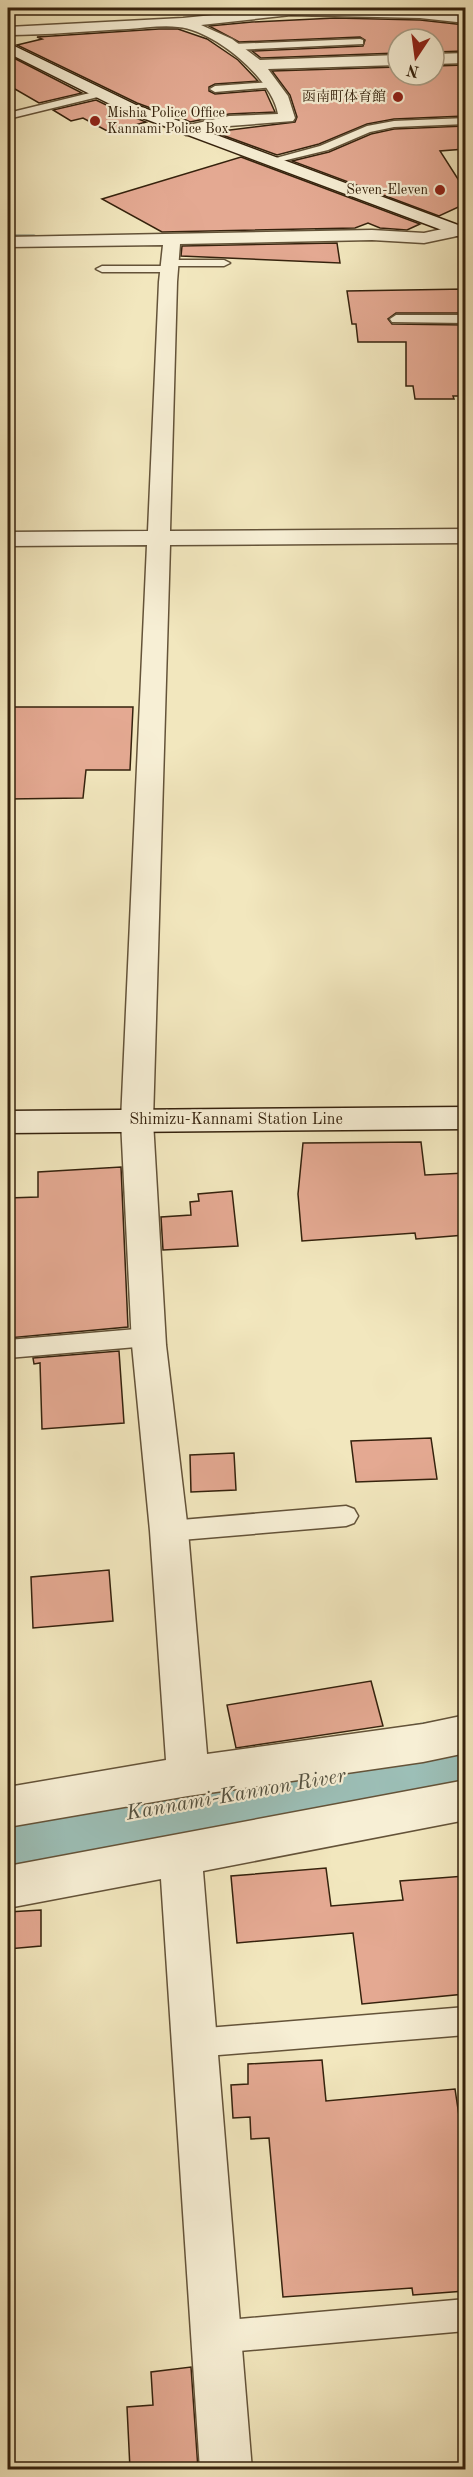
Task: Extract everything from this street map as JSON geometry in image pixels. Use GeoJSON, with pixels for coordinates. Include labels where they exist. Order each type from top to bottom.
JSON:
{"type":"FeatureCollection","features":[{"type":"Feature","properties":{"kind":"street"},"geometry":{"type":"LineString","coordinates":[[8,31],[183,22],[291,11],[420,14],[465,19]]}},
{"type":"Feature","properties":{"kind":"street"},"geometry":{"type":"LineString","coordinates":[[183,22],[233,46],[255,65],[273,85],[282,100],[287,118],[229,121],[186,130]]}},
{"type":"Feature","properties":{"kind":"street"},"geometry":{"type":"LineString","coordinates":[[8,47],[98,94],[186,130],[461,232]]}},
{"type":"Feature","properties":{"kind":"street"},"geometry":{"type":"LineString","coordinates":[[446,59],[465,58]]}},
{"type":"Feature","properties":{"kind":"street"},"geometry":{"type":"LineString","coordinates":[[255,65],[386,60]]}},
{"type":"Feature","properties":{"kind":"street"},"geometry":{"type":"LineString","coordinates":[[8,242],[361,235],[424,238],[461,232]]}},
{"type":"Feature","properties":{"kind":"street"},"geometry":{"type":"LineString","coordinates":[[172,239],[169,266],[137,1121],[148,1337],[169,1531],[188,1776]]}},
{"type":"Feature","properties":{"kind":"street"},"geometry":{"type":"LineString","coordinates":[[8,539],[465,536]]}},
{"type":"Feature","properties":{"kind":"street","name":"Shimizu-Kannami Station Line"},"geometry":{"type":"LineString","coordinates":[[8,1122],[465,1118]]}},
{"type":"Feature","properties":{"kind":"street"},"geometry":{"type":"LineString","coordinates":[[8,1807],[188,1776],[423,1743],[465,1734]]}},
{"type":"Feature","properties":{"kind":"street"},"geometry":{"type":"LineString","coordinates":[[8,1887],[181,1856],[465,1800]]}},
{"type":"Feature","properties":{"kind":"street"},"geometry":{"type":"LineString","coordinates":[[181,1856],[226,2469]]}},
{"type":"Feature","properties":{"kind":"lane"},"geometry":{"type":"LineString","coordinates":[[233,46],[360,42]]}},
{"type":"Feature","properties":{"kind":"lane"},"geometry":{"type":"LineString","coordinates":[[215,89],[273,85]]}},
{"type":"Feature","properties":{"kind":"lane"},"geometry":{"type":"LineString","coordinates":[[8,116],[98,94]]}},
{"type":"Feature","properties":{"kind":"lane"},"geometry":{"type":"LineString","coordinates":[[270,161],[316,151],[367,129],[394,124],[465,121]]}},
{"type":"Feature","properties":{"kind":"lane"},"geometry":{"type":"LineString","coordinates":[[102,269],[224,263]]}},
{"type":"Feature","properties":{"kind":"lane"},"geometry":{"type":"LineString","coordinates":[[396,319],[465,319]]}},
{"type":"Feature","properties":{"kind":"lane"},"geometry":{"type":"LineString","coordinates":[[8,1349],[148,1337]]}},
{"type":"Feature","properties":{"kind":"lane"},"geometry":{"type":"LineString","coordinates":[[169,1531],[346,1516]]}},
{"type":"Feature","properties":{"kind":"lane"},"geometry":{"type":"LineString","coordinates":[[194,2043],[465,2021]]}},
{"type":"Feature","properties":{"kind":"lane"},"geometry":{"type":"LineString","coordinates":[[216,2337],[465,2315]]}},
{"type":"Feature","properties":{"kind":"building"},"geometry":{"type":"Polygon","coordinates":[[[335,18],[420,20],[465,25],[465,51],[446,52],[446,27],[386,27],[386,53],[261,58],[252,51],[363,46],[365,40],[360,37],[239,42],[209,26],[335,18]]]}},
{"type":"Feature","properties":{"kind":"building"},"geometry":{"type":"Polygon","coordinates":[[[178,29],[207,39],[238,60],[258,81],[215,84],[209,87],[209,91],[215,94],[265,90],[275,112],[229,114],[190,122],[174,114],[170,115],[137,103],[17,45],[42,39],[37,37],[178,29]]]}},
{"type":"Feature","properties":{"kind":"building"},"geometry":{"type":"Polygon","coordinates":[[[8,55],[82,93],[39,103],[8,85],[8,55]]]}},
{"type":"Feature","properties":{"kind":"building"},"geometry":{"type":"Polygon","coordinates":[[[465,65],[465,116],[394,119],[367,124],[319,144],[277,155],[214,132],[295,122],[297,117],[290,95],[272,71],[386,67],[386,87],[446,87],[446,66],[465,65]]]}},
{"type":"Feature","properties":{"kind":"building"},"geometry":{"type":"Polygon","coordinates":[[[96,100],[146,122],[109,132],[83,118],[71,121],[53,110],[96,100]]]}},
{"type":"Feature","properties":{"kind":"building"},"geometry":{"type":"Polygon","coordinates":[[[465,126],[465,149],[440,151],[465,190],[465,204],[439,216],[292,161],[329,152],[371,134],[394,129],[465,126]]]}},
{"type":"Feature","properties":{"kind":"building"},"geometry":{"type":"Polygon","coordinates":[[[241,157],[420,224],[407,230],[380,228],[368,223],[355,228],[162,232],[102,199],[241,157]]]}},
{"type":"Feature","properties":{"kind":"building"},"geometry":{"type":"Polygon","coordinates":[[[337,243],[340,263],[181,256],[182,246],[337,243]]]}},
{"type":"Feature","properties":{"kind":"building"},"geometry":{"type":"Polygon","coordinates":[[[465,289],[465,313],[396,313],[388,319],[392,324],[465,325],[465,396],[453,396],[454,399],[415,399],[413,386],[406,386],[406,342],[358,342],[356,324],[352,324],[347,291],[465,289]]]}},
{"type":"Feature","properties":{"kind":"building"},"geometry":{"type":"Polygon","coordinates":[[[8,707],[133,707],[130,770],[86,770],[83,798],[8,799],[8,707]]]}},
{"type":"Feature","properties":{"kind":"building"},"geometry":{"type":"Polygon","coordinates":[[[421,1142],[425,1175],[465,1173],[465,1235],[416,1239],[415,1233],[302,1241],[298,1194],[303,1143],[421,1142]]]}},
{"type":"Feature","properties":{"kind":"building"},"geometry":{"type":"Polygon","coordinates":[[[121,1167],[128,1327],[8,1338],[8,1198],[38,1197],[38,1172],[121,1167]]]}},
{"type":"Feature","properties":{"kind":"building"},"geometry":{"type":"Polygon","coordinates":[[[232,1191],[238,1246],[163,1250],[161,1217],[191,1215],[190,1202],[199,1201],[198,1194],[232,1191]]]}},
{"type":"Feature","properties":{"kind":"building"},"geometry":{"type":"Polygon","coordinates":[[[119,1351],[124,1423],[42,1429],[40,1363],[34,1364],[33,1358],[119,1351]]]}},
{"type":"Feature","properties":{"kind":"building"},"geometry":{"type":"Polygon","coordinates":[[[431,1438],[437,1479],[356,1482],[351,1441],[431,1438]]]}},
{"type":"Feature","properties":{"kind":"building"},"geometry":{"type":"Polygon","coordinates":[[[234,1453],[236,1490],[191,1492],[190,1455],[234,1453]]]}},
{"type":"Feature","properties":{"kind":"building"},"geometry":{"type":"Polygon","coordinates":[[[109,1570],[113,1621],[33,1628],[31,1577],[109,1570]]]}},
{"type":"Feature","properties":{"kind":"building"},"geometry":{"type":"Polygon","coordinates":[[[371,1681],[383,1726],[236,1748],[227,1705],[371,1681]]]}},
{"type":"Feature","properties":{"kind":"building"},"geometry":{"type":"Polygon","coordinates":[[[326,1868],[331,1906],[403,1900],[400,1881],[465,1876],[465,1994],[362,2004],[353,1933],[237,1943],[231,1876],[326,1868]]]}},
{"type":"Feature","properties":{"kind":"building"},"geometry":{"type":"Polygon","coordinates":[[[41,1910],[41,1946],[8,1949],[8,1912],[41,1910]]]}},
{"type":"Feature","properties":{"kind":"building"},"geometry":{"type":"Polygon","coordinates":[[[322,2060],[326,2101],[455,2089],[465,2156],[465,2291],[413,2295],[412,2288],[283,2297],[269,2138],[251,2139],[250,2117],[233,2118],[231,2085],[248,2084],[248,2064],[322,2060]]]}},
{"type":"Feature","properties":{"kind":"building"},"geometry":{"type":"Polygon","coordinates":[[[191,2367],[198,2469],[130,2469],[127,2407],[153,2405],[151,2372],[191,2367]]]}},
{"type":"Feature","properties":{"kind":"waterway"},"geometry":{"type":"LineString","coordinates":[[8,15],[29,8]]}},
{"type":"Feature","properties":{"kind":"waterway"},"geometry":{"type":"LineString","coordinates":[[317,231],[415,234]]}},
{"type":"Feature","properties":{"kind":"waterway"},"geometry":{"type":"LineString","coordinates":[[8,237],[34,237]]}},
{"type":"Feature","properties":{"kind":"waterway","name":"Kannami-Kannon River"},"geometry":{"type":"LineString","coordinates":[[8,1836],[466,1755]]}},
{"type":"Feature","properties":{"kind":"place","name":"函南町体育館"},"geometry":{"type":"Point","coordinates":[398,97]}},
{"type":"Feature","properties":{"kind":"place","name":"Mishia Police Office Kannami Police Box"},"geometry":{"type":"Point","coordinates":[95,121]}},
{"type":"Feature","properties":{"kind":"place","name":"Seven-Eleven"},"geometry":{"type":"Point","coordinates":[440,190]}}]}
